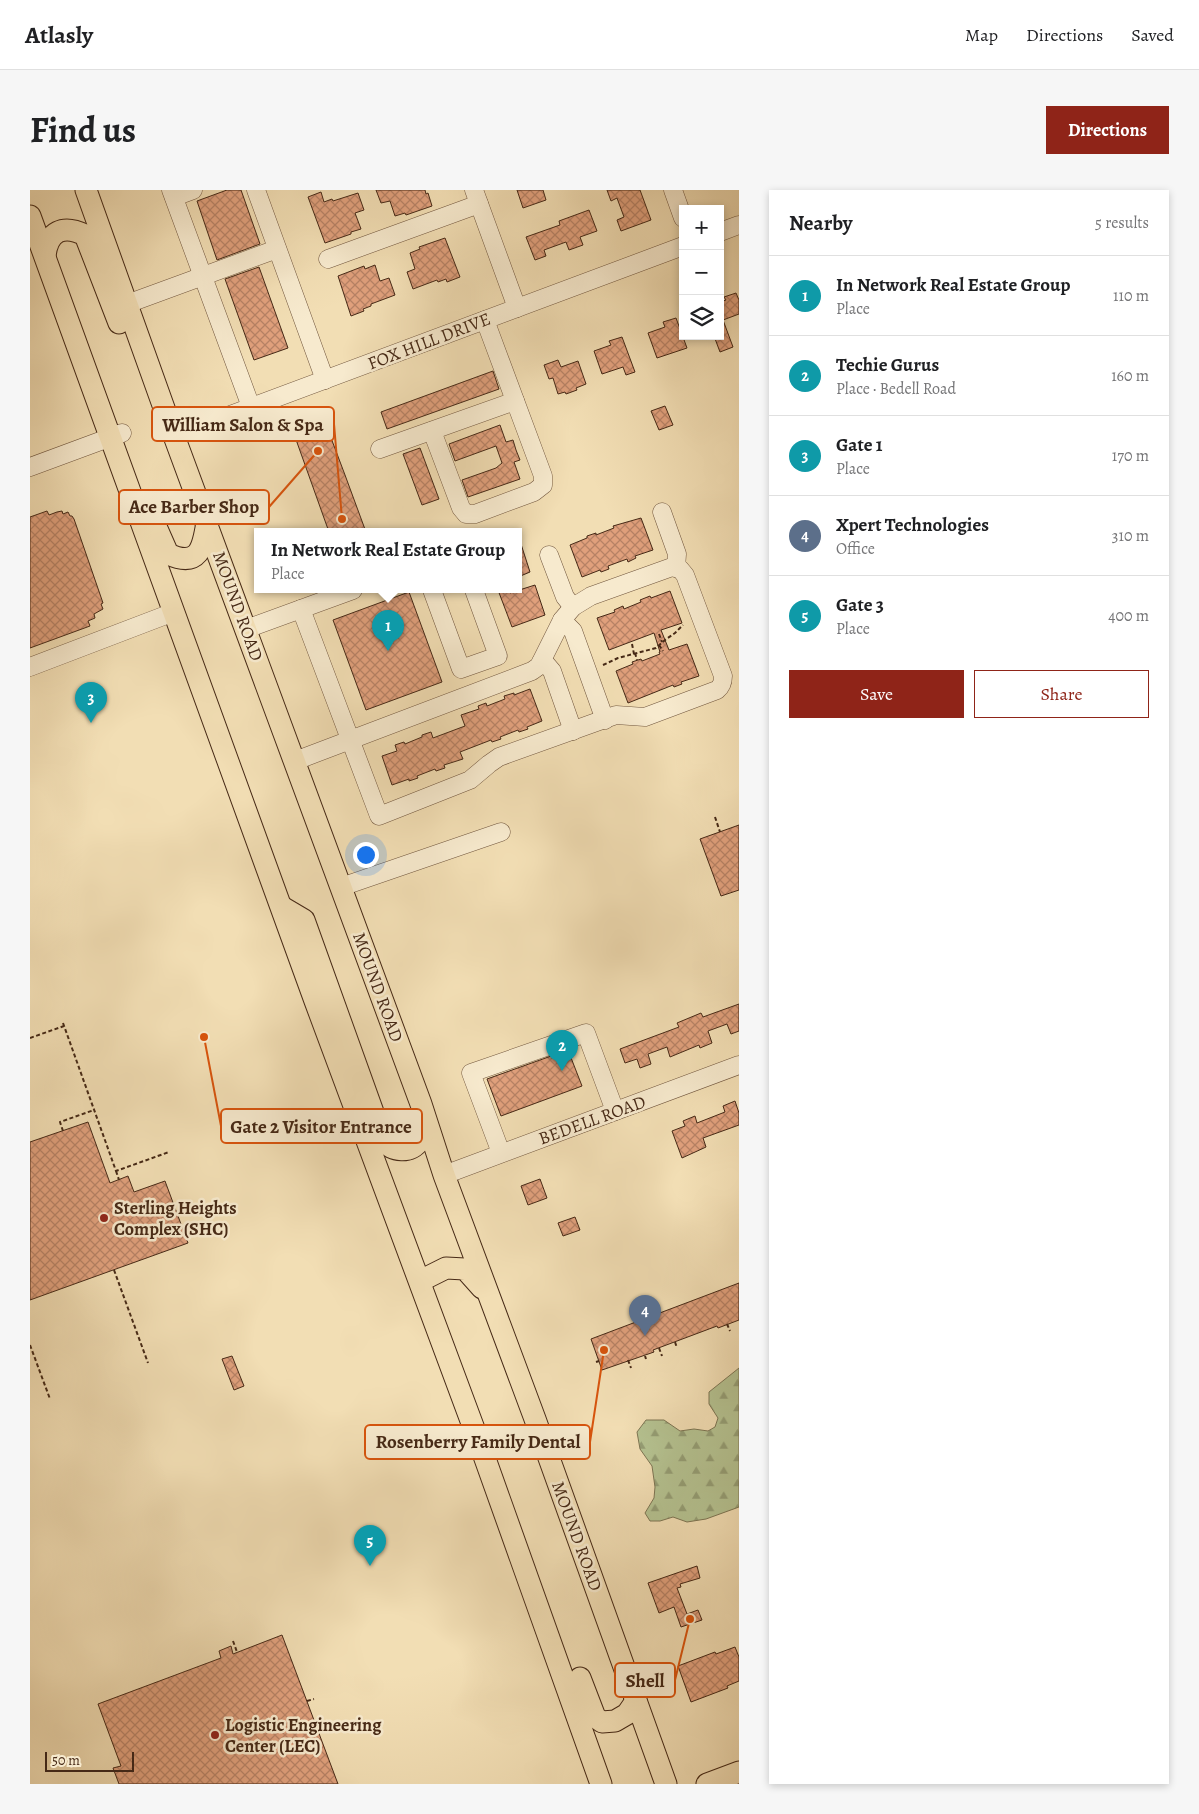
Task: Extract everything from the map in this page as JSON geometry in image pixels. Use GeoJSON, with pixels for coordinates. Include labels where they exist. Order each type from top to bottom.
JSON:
{"type":"FeatureCollection","features":[{"type":"Feature","properties":{"kind":"main road"},"geometry":{"type":"LineString","coordinates":[[86,190],[151,411],[174,436]]}},
{"type":"Feature","properties":{"kind":"main road"},"geometry":{"type":"LineString","coordinates":[[30,216],[65,312],[168,554],[188,559],[198,553],[204,543],[207,522]]}},
{"type":"Feature","properties":{"kind":"main road"},"geometry":{"type":"LineString","coordinates":[[45,256],[50,239],[62,230],[73,229],[85,235],[120,306]]}},
{"type":"Feature","properties":{"kind":"main road"},"geometry":{"type":"LineString","coordinates":[[116,435],[174,612],[506,1516],[601,1784]]}},
{"type":"Feature","properties":{"kind":"main road","name":"MOUND ROAD"},"geometry":{"type":"LineString","coordinates":[[174,436],[421,1104],[426,1125],[444,1175],[666,1784]]}},
{"type":"Feature","properties":{"kind":"main road"},"geometry":{"type":"LineString","coordinates":[[282,907],[304,920],[383,1140],[388,1147],[401,1151],[419,1142],[426,1125]]}},
{"type":"Feature","properties":{"kind":"main road"},"geometry":{"type":"LineString","coordinates":[[420,1281],[446,1268],[465,1269],[490,1298]]}},
{"type":"Feature","properties":{"kind":"main road"},"geometry":{"type":"LineString","coordinates":[[506,1516],[527,1529],[595,1717],[602,1722],[615,1721],[627,1714],[636,1701]]}},
{"type":"Feature","properties":{"kind":"main road"},"geometry":{"type":"LineString","coordinates":[[707,1784],[739,1772]]}},
{"type":"Feature","properties":{"kind":"street"},"geometry":{"type":"LineString","coordinates":[[193,190],[173,193],[251,407]]}},
{"type":"Feature","properties":{"kind":"street"},"geometry":{"type":"LineString","coordinates":[[256,190],[325,380]]}},
{"type":"Feature","properties":{"kind":"street"},"geometry":{"type":"LineString","coordinates":[[673,190],[679,207]]}},
{"type":"Feature","properties":{"kind":"street"},"geometry":{"type":"LineString","coordinates":[[328,260],[477,197],[517,308]]}},
{"type":"Feature","properties":{"kind":"street"},"geometry":{"type":"LineString","coordinates":[[724,231],[739,225]]}},
{"type":"Feature","properties":{"kind":"street","name":"FOX HILL DRIVE"},"geometry":{"type":"LineString","coordinates":[[174,436],[679,247]]}},
{"type":"Feature","properties":{"kind":"street"},"geometry":{"type":"LineString","coordinates":[[120,306],[277,249]]}},
{"type":"Feature","properties":{"kind":"street"},"geometry":{"type":"LineString","coordinates":[[432,431],[461,508],[466,514],[474,514],[534,492],[543,485],[543,476],[485,320]]}},
{"type":"Feature","properties":{"kind":"street"},"geometry":{"type":"LineString","coordinates":[[380,450],[515,401]]}},
{"type":"Feature","properties":{"kind":"street"},"geometry":{"type":"LineString","coordinates":[[30,467],[116,435]]}},
{"type":"Feature","properties":{"kind":"street"},"geometry":{"type":"LineString","coordinates":[[662,512],[677,554],[676,568]]}},
{"type":"Feature","properties":{"kind":"street"},"geometry":{"type":"LineString","coordinates":[[549,554],[565,596],[573,631],[605,720]]}},
{"type":"Feature","properties":{"kind":"street"},"geometry":{"type":"LineString","coordinates":[[295,761],[349,740],[532,671],[541,662],[568,614],[591,596],[668,569],[680,569],[685,575],[723,676],[723,683],[717,690],[644,717],[620,715],[499,757],[470,780],[379,816],[349,740],[301,609]]}},
{"type":"Feature","properties":{"kind":"street"},"geometry":{"type":"LineString","coordinates":[[246,629],[345,593]]}},
{"type":"Feature","properties":{"kind":"street"},"geometry":{"type":"LineString","coordinates":[[433,593],[461,669],[498,656],[475,593]]}},
{"type":"Feature","properties":{"kind":"street"},"geometry":{"type":"LineString","coordinates":[[30,667],[174,612]]}},
{"type":"Feature","properties":{"kind":"street"},"geometry":{"type":"LineString","coordinates":[[541,662],[546,664],[552,671],[573,731]]}},
{"type":"Feature","properties":{"kind":"street"},"geometry":{"type":"LineString","coordinates":[[341,887],[501,832]]}},
{"type":"Feature","properties":{"kind":"street"},"geometry":{"type":"LineString","coordinates":[[502,1153],[471,1073],[586,1033],[615,1111]]}},
{"type":"Feature","properties":{"kind":"street","name":"BEDELL ROAD"},"geometry":{"type":"LineString","coordinates":[[444,1175],[739,1066]]}},
{"type":"Feature","properties":{"kind":"path"},"geometry":{"type":"LineString","coordinates":[[604,665],[618,658],[656,648],[683,624]]}},
{"type":"Feature","properties":{"kind":"path"},"geometry":{"type":"LineString","coordinates":[[659,634],[662,642]]}},
{"type":"Feature","properties":{"kind":"path"},"geometry":{"type":"LineString","coordinates":[[632,644],[637,660]]}},
{"type":"Feature","properties":{"kind":"path"},"geometry":{"type":"LineString","coordinates":[[659,645],[663,651]]}},
{"type":"Feature","properties":{"kind":"path"},"geometry":{"type":"LineString","coordinates":[[715,817],[720,832]]}},
{"type":"Feature","properties":{"kind":"path"},"geometry":{"type":"LineString","coordinates":[[30,1038],[64,1025],[119,1180]]}},
{"type":"Feature","properties":{"kind":"path"},"geometry":{"type":"LineString","coordinates":[[63,1131],[60,1122],[94,1110]]}},
{"type":"Feature","properties":{"kind":"path"},"geometry":{"type":"LineString","coordinates":[[116,1171],[169,1152]]}},
{"type":"Feature","properties":{"kind":"path"},"geometry":{"type":"LineString","coordinates":[[114,1270],[148,1363]]}},
{"type":"Feature","properties":{"kind":"path"},"geometry":{"type":"LineString","coordinates":[[728,1324],[730,1331]]}},
{"type":"Feature","properties":{"kind":"path"},"geometry":{"type":"LineString","coordinates":[[675,1342],[677,1348]]}},
{"type":"Feature","properties":{"kind":"path"},"geometry":{"type":"LineString","coordinates":[[30,1345],[50,1399]]}},
{"type":"Feature","properties":{"kind":"path"},"geometry":{"type":"LineString","coordinates":[[659,1348],[662,1356]]}},
{"type":"Feature","properties":{"kind":"path"},"geometry":{"type":"LineString","coordinates":[[628,1360],[631,1368]]}},
{"type":"Feature","properties":{"kind":"path"},"geometry":{"type":"LineString","coordinates":[[233,1641],[237,1652]]}},
{"type":"Feature","properties":{"kind":"path"},"geometry":{"type":"LineString","coordinates":[[307,1701],[314,1699]]}},
{"type":"Feature","properties":{"kind":"green space"},"geometry":{"type":"Polygon","coordinates":[[[739,1368],[739,1507],[706,1519],[687,1522],[673,1517],[660,1521],[650,1521],[645,1513],[654,1498],[655,1487],[652,1466],[640,1449],[637,1432],[646,1420],[664,1420],[680,1431],[694,1429],[708,1431],[715,1427],[718,1418],[709,1404],[709,1392],[739,1368]]]}},
{"type":"Feature","properties":{"kind":"building"},"geometry":{"type":"Polygon","coordinates":[[[227,190],[241,190],[260,244],[217,260],[197,201],[227,190]]]}},
{"type":"Feature","properties":{"kind":"building"},"geometry":{"type":"Polygon","coordinates":[[[376,190],[425,190],[426,194],[428,193],[432,206],[406,215],[405,213],[395,216],[390,201],[381,203],[376,190]]]}},
{"type":"Feature","properties":{"kind":"building"},"geometry":{"type":"Polygon","coordinates":[[[517,190],[543,190],[546,200],[523,208],[517,190]]]}},
{"type":"Feature","properties":{"kind":"building"},"geometry":{"type":"Polygon","coordinates":[[[607,190],[640,190],[651,220],[621,231],[617,220],[624,217],[617,198],[611,201],[607,190]]]}},
{"type":"Feature","properties":{"kind":"building"},"geometry":{"type":"Polygon","coordinates":[[[321,192],[324,202],[358,193],[364,210],[355,213],[361,229],[325,243],[308,197],[321,192]]]}},
{"type":"Feature","properties":{"kind":"building"},"geometry":{"type":"Polygon","coordinates":[[[589,210],[597,231],[580,237],[583,245],[569,250],[566,242],[544,250],[546,256],[535,260],[526,237],[560,225],[559,221],[589,210]]]}},
{"type":"Feature","properties":{"kind":"building"},"geometry":{"type":"Polygon","coordinates":[[[445,238],[460,277],[447,282],[446,279],[438,282],[437,280],[413,289],[407,272],[415,269],[410,253],[420,249],[419,247],[445,238]]]}},
{"type":"Feature","properties":{"kind":"building"},"geometry":{"type":"Polygon","coordinates":[[[375,265],[380,281],[389,278],[395,295],[371,304],[371,306],[363,309],[364,311],[351,316],[338,276],[364,266],[365,269],[375,265]]]}},
{"type":"Feature","properties":{"kind":"building"},"geometry":{"type":"Polygon","coordinates":[[[259,267],[288,348],[254,360],[225,279],[259,267]]]}},
{"type":"Feature","properties":{"kind":"building"},"geometry":{"type":"Polygon","coordinates":[[[736,293],[739,300],[739,314],[724,320],[724,301],[726,300],[724,297],[736,293]]]}},
{"type":"Feature","properties":{"kind":"building"},"geometry":{"type":"Polygon","coordinates":[[[676,318],[679,326],[679,340],[684,340],[687,348],[657,358],[648,333],[665,327],[663,322],[676,318]]]}},
{"type":"Feature","properties":{"kind":"building"},"geometry":{"type":"Polygon","coordinates":[[[724,323],[733,347],[720,352],[716,340],[724,340],[724,323]]]}},
{"type":"Feature","properties":{"kind":"building"},"geometry":{"type":"Polygon","coordinates":[[[622,337],[635,372],[626,375],[623,367],[602,374],[594,351],[611,345],[609,341],[622,337]]]}},
{"type":"Feature","properties":{"kind":"building"},"geometry":{"type":"Polygon","coordinates":[[[558,360],[561,367],[578,361],[586,384],[566,394],[565,392],[558,394],[553,378],[549,379],[544,365],[558,360]]]}},
{"type":"Feature","properties":{"kind":"building"},"geometry":{"type":"Polygon","coordinates":[[[493,371],[499,389],[387,429],[381,412],[493,371]]]}},
{"type":"Feature","properties":{"kind":"building"},"geometry":{"type":"Polygon","coordinates":[[[665,406],[673,425],[659,430],[651,411],[665,406]]]}},
{"type":"Feature","properties":{"kind":"building"},"geometry":{"type":"Polygon","coordinates":[[[325,422],[365,528],[328,528],[294,434],[325,422]]]}},
{"type":"Feature","properties":{"kind":"building"},"geometry":{"type":"Polygon","coordinates":[[[500,425],[506,442],[513,440],[520,460],[514,462],[520,479],[468,497],[462,480],[496,468],[502,463],[496,446],[455,461],[449,444],[500,425]]]}},
{"type":"Feature","properties":{"kind":"building"},"geometry":{"type":"Polygon","coordinates":[[[420,448],[439,499],[422,505],[403,454],[420,448]]]}},
{"type":"Feature","properties":{"kind":"building"},"geometry":{"type":"Polygon","coordinates":[[[47,511],[49,515],[62,511],[63,514],[68,512],[74,519],[103,603],[101,604],[103,609],[94,614],[95,618],[88,621],[90,626],[30,648],[30,517],[47,511]]]}},
{"type":"Feature","properties":{"kind":"building"},"geometry":{"type":"Polygon","coordinates":[[[641,518],[653,550],[635,556],[636,558],[628,562],[627,559],[608,566],[609,569],[601,572],[600,570],[582,577],[570,545],[587,538],[587,536],[596,533],[596,535],[614,528],[613,526],[641,518]]]}},
{"type":"Feature","properties":{"kind":"building"},"geometry":{"type":"Polygon","coordinates":[[[522,547],[530,572],[522,575],[522,547]]]}},
{"type":"Feature","properties":{"kind":"building"},"geometry":{"type":"Polygon","coordinates":[[[535,585],[545,615],[512,627],[499,593],[522,593],[522,589],[535,585]]]}},
{"type":"Feature","properties":{"kind":"building"},"geometry":{"type":"Polygon","coordinates":[[[670,591],[682,623],[661,630],[669,650],[687,644],[699,676],[628,703],[616,671],[633,664],[632,662],[641,659],[642,661],[660,654],[654,633],[609,650],[597,618],[615,612],[614,610],[623,606],[624,609],[641,602],[640,600],[650,596],[651,598],[670,591]]]}},
{"type":"Feature","properties":{"kind":"building"},"geometry":{"type":"Polygon","coordinates":[[[409,593],[442,682],[366,710],[333,620],[409,593]]]}},
{"type":"Feature","properties":{"kind":"building"},"geometry":{"type":"Polygon","coordinates":[[[530,689],[542,721],[527,727],[528,729],[519,732],[518,730],[500,737],[501,739],[492,742],[491,740],[460,752],[463,759],[444,765],[445,768],[436,771],[435,769],[417,776],[418,778],[392,785],[382,756],[397,751],[395,745],[404,742],[405,744],[431,732],[433,738],[465,726],[461,715],[479,709],[478,706],[486,703],[487,706],[505,699],[504,696],[514,693],[514,695],[530,689]]]}},
{"type":"Feature","properties":{"kind":"building"},"geometry":{"type":"Polygon","coordinates":[[[739,825],[739,890],[721,896],[700,839],[739,825]]]}},
{"type":"Feature","properties":{"kind":"building"},"geometry":{"type":"Polygon","coordinates":[[[739,1004],[739,1031],[731,1034],[727,1024],[708,1031],[712,1043],[700,1048],[699,1045],[670,1057],[667,1047],[648,1054],[651,1064],[640,1068],[637,1059],[625,1063],[620,1049],[679,1027],[677,1023],[701,1013],[703,1017],[739,1004]]]}},
{"type":"Feature","properties":{"kind":"building"},"geometry":{"type":"Polygon","coordinates":[[[568,1050],[582,1086],[501,1116],[487,1079],[568,1050]]]}},
{"type":"Feature","properties":{"kind":"building"},"geometry":{"type":"Polygon","coordinates":[[[735,1101],[739,1113],[739,1125],[703,1138],[706,1147],[682,1158],[672,1131],[685,1126],[683,1121],[695,1116],[697,1123],[725,1112],[723,1106],[735,1101]]]}},
{"type":"Feature","properties":{"kind":"building","name":"Sterling Heights Complex (SHC)"},"geometry":{"type":"Polygon","coordinates":[[[88,1122],[110,1183],[128,1176],[134,1192],[165,1181],[188,1243],[30,1300],[30,1142],[88,1122]]]}},
{"type":"Feature","properties":{"kind":"building"},"geometry":{"type":"Polygon","coordinates":[[[540,1179],[547,1198],[528,1205],[521,1186],[540,1179]]]}},
{"type":"Feature","properties":{"kind":"building"},"geometry":{"type":"Polygon","coordinates":[[[575,1217],[580,1230],[563,1236],[558,1223],[575,1217]]]}},
{"type":"Feature","properties":{"kind":"building"},"geometry":{"type":"Polygon","coordinates":[[[739,1283],[739,1320],[718,1328],[717,1326],[653,1350],[654,1352],[602,1370],[591,1339],[739,1283]]]}},
{"type":"Feature","properties":{"kind":"building"},"geometry":{"type":"Polygon","coordinates":[[[232,1356],[244,1386],[234,1390],[222,1359],[232,1356]]]}},
{"type":"Feature","properties":{"kind":"building"},"geometry":{"type":"Polygon","coordinates":[[[697,1566],[700,1578],[680,1584],[681,1587],[677,1588],[687,1614],[698,1610],[702,1620],[681,1627],[674,1607],[659,1613],[648,1583],[697,1566]]]}},
{"type":"Feature","properties":{"kind":"building","name":"Logistic Engineering Center (LEC)"},"geometry":{"type":"Polygon","coordinates":[[[282,1635],[338,1784],[119,1784],[113,1768],[121,1766],[98,1704],[221,1658],[219,1651],[231,1646],[233,1654],[282,1635]]]}},
{"type":"Feature","properties":{"kind":"building"},"geometry":{"type":"Polygon","coordinates":[[[735,1647],[739,1657],[739,1681],[727,1686],[728,1688],[691,1702],[678,1666],[715,1652],[716,1654],[735,1647]]]}},
{"type":"Feature","properties":{"kind":"place","name":"Ace Barber Shop"},"geometry":{"type":"Point","coordinates":[318,451]}},
{"type":"Feature","properties":{"kind":"place","name":"William Salon & Spa"},"geometry":{"type":"Point","coordinates":[342,519]}},
{"type":"Feature","properties":{"kind":"place","name":"In Network Real Estate Group"},"geometry":{"type":"Point","coordinates":[388,651]}},
{"type":"Feature","properties":{"kind":"place","name":"Gate 1"},"geometry":{"type":"Point","coordinates":[91,723]}},
{"type":"Feature","properties":{"kind":"place","name":"Gate 2 Visitor Entrance"},"geometry":{"type":"Point","coordinates":[204,1037]}},
{"type":"Feature","properties":{"kind":"place","name":"Techie Gurus"},"geometry":{"type":"Point","coordinates":[562,1071]}},
{"type":"Feature","properties":{"kind":"place","name":"Sterling Heights Complex (SHC)"},"geometry":{"type":"Point","coordinates":[104,1218]}},
{"type":"Feature","properties":{"kind":"place","name":"Xpert Technologies"},"geometry":{"type":"Point","coordinates":[645,1336]}},
{"type":"Feature","properties":{"kind":"place","name":"Rosenberry Family Dental"},"geometry":{"type":"Point","coordinates":[604,1350]}},
{"type":"Feature","properties":{"kind":"place","name":"Gate 3"},"geometry":{"type":"Point","coordinates":[370,1566]}},
{"type":"Feature","properties":{"kind":"place","name":"Shell"},"geometry":{"type":"Point","coordinates":[690,1619]}},
{"type":"Feature","properties":{"kind":"place","name":"Logistic Engineering Center (LEC)"},"geometry":{"type":"Point","coordinates":[215,1735]}}]}
